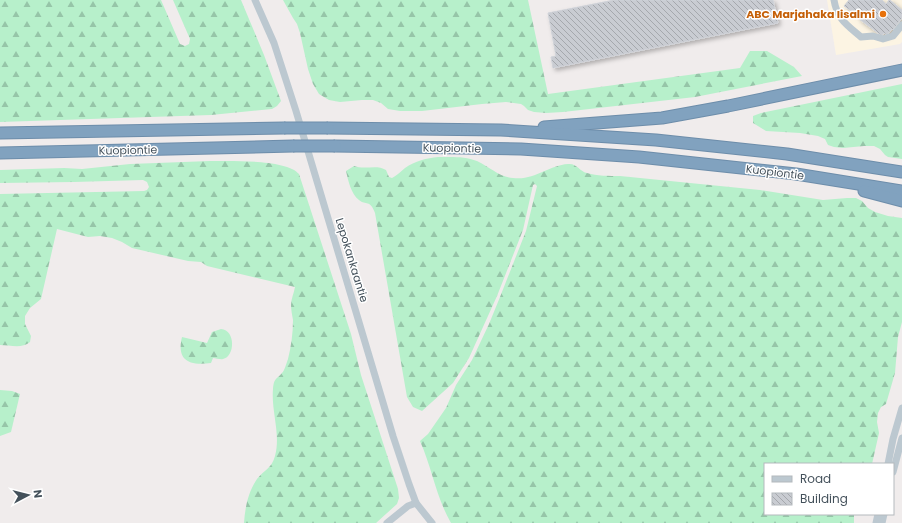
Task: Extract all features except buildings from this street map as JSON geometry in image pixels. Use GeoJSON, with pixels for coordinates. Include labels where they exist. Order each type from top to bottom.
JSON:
{"type":"FeatureCollection","features":[{"type":"Feature","properties":{"kind":"highway"},"geometry":{"type":"LineString","coordinates":[[501,130],[662,118],[902,70]]}},
{"type":"Feature","properties":{"kind":"highway","name":"Kuopiontie"},"geometry":{"type":"LineString","coordinates":[[0,133],[284,128],[501,130],[656,140],[787,154],[902,172]]}},
{"type":"Feature","properties":{"kind":"highway","name":"Kuopiontie"},"geometry":{"type":"LineString","coordinates":[[0,153],[293,146],[521,149],[639,157],[796,174],[902,191]]}},
{"type":"Feature","properties":{"kind":"highway"},"geometry":{"type":"LineString","coordinates":[[796,174],[902,201]]}},
{"type":"Feature","properties":{"kind":"street","name":"Lepokankaantie"},"geometry":{"type":"LineString","coordinates":[[256,0],[274,43],[296,111],[409,484],[416,503],[432,523]]}},
{"type":"Feature","properties":{"kind":"street"},"geometry":{"type":"LineString","coordinates":[[834,0],[835,7],[844,23],[861,37],[873,36],[883,39],[893,36],[902,26]]}},
{"type":"Feature","properties":{"kind":"street"},"geometry":{"type":"LineString","coordinates":[[888,463],[902,408]]}},
{"type":"Feature","properties":{"kind":"street"},"geometry":{"type":"LineString","coordinates":[[894,468],[902,438]]}},
{"type":"Feature","properties":{"kind":"street"},"geometry":{"type":"LineString","coordinates":[[387,523],[408,506],[416,503]]}},
{"type":"Feature","properties":{"kind":"shaded area","name":"ABC Marjahaka Iisalmi"},"geometry":{"type":"Polygon","coordinates":[[[827,0],[902,0],[902,42],[900,44],[836,55],[827,0]]]}},
{"type":"Feature","properties":{"kind":"green space"},"geometry":{"type":"Polygon","coordinates":[[[0,0],[161,0],[180,44],[185,46],[189,44],[190,39],[173,0],[241,0],[281,101],[272,109],[211,115],[0,122],[0,0]]]}},
{"type":"Feature","properties":{"kind":"green space"},"geometry":{"type":"Polygon","coordinates":[[[283,0],[528,0],[548,94],[740,68],[750,51],[767,51],[794,67],[802,76],[695,97],[563,112],[534,112],[528,110],[521,104],[506,102],[422,111],[400,111],[388,109],[381,103],[373,100],[340,102],[329,100],[319,94],[313,84],[308,69],[297,24],[283,0]]]}},
{"type":"Feature","properties":{"kind":"green space"},"geometry":{"type":"Polygon","coordinates":[[[902,84],[902,159],[888,157],[880,149],[874,146],[843,148],[834,147],[828,145],[825,139],[818,136],[800,133],[766,131],[753,123],[753,116],[761,113],[902,84]]]}},
{"type":"Feature","properties":{"kind":"green space"},"geometry":{"type":"Polygon","coordinates":[[[438,157],[468,158],[482,163],[499,174],[513,178],[528,177],[554,167],[571,164],[584,172],[599,175],[760,190],[823,200],[856,198],[875,212],[902,218],[902,322],[898,337],[895,373],[886,404],[881,407],[878,413],[877,422],[879,433],[872,463],[764,463],[764,515],[854,515],[854,523],[451,523],[438,493],[420,441],[428,434],[446,408],[456,385],[472,360],[489,324],[526,231],[537,186],[535,184],[533,185],[523,230],[497,296],[469,358],[453,383],[422,411],[413,407],[407,397],[375,213],[370,204],[361,202],[356,197],[350,187],[346,171],[354,166],[379,167],[386,170],[389,177],[392,178],[413,163],[438,157]]]}},
{"type":"Feature","properties":{"kind":"green space"},"geometry":{"type":"Polygon","coordinates":[[[210,161],[271,163],[293,169],[299,174],[351,334],[361,375],[398,489],[399,498],[397,504],[376,523],[244,523],[246,506],[251,489],[257,479],[268,469],[274,460],[277,448],[273,406],[273,385],[284,370],[288,359],[293,325],[291,303],[295,287],[207,266],[201,262],[188,261],[132,248],[112,238],[100,236],[88,237],[57,229],[41,299],[30,308],[25,316],[25,324],[31,336],[30,342],[20,346],[0,345],[0,194],[144,191],[149,187],[147,182],[143,180],[0,183],[0,170],[64,168],[82,169],[130,164],[210,161]]]}},
{"type":"Feature","properties":{"kind":"green space"},"geometry":{"type":"Polygon","coordinates":[[[221,329],[226,330],[231,338],[232,349],[227,357],[222,359],[213,358],[211,363],[197,364],[186,360],[183,357],[181,352],[182,337],[207,343],[212,332],[221,329]]]}},
{"type":"Feature","properties":{"kind":"green space"},"geometry":{"type":"Polygon","coordinates":[[[0,390],[12,391],[20,394],[11,432],[0,436],[0,390]]]}},
{"type":"Feature","properties":{"kind":"place","name":"ABC Marjahaka Iisalmi"},"geometry":{"type":"Point","coordinates":[883,14]}}]}
